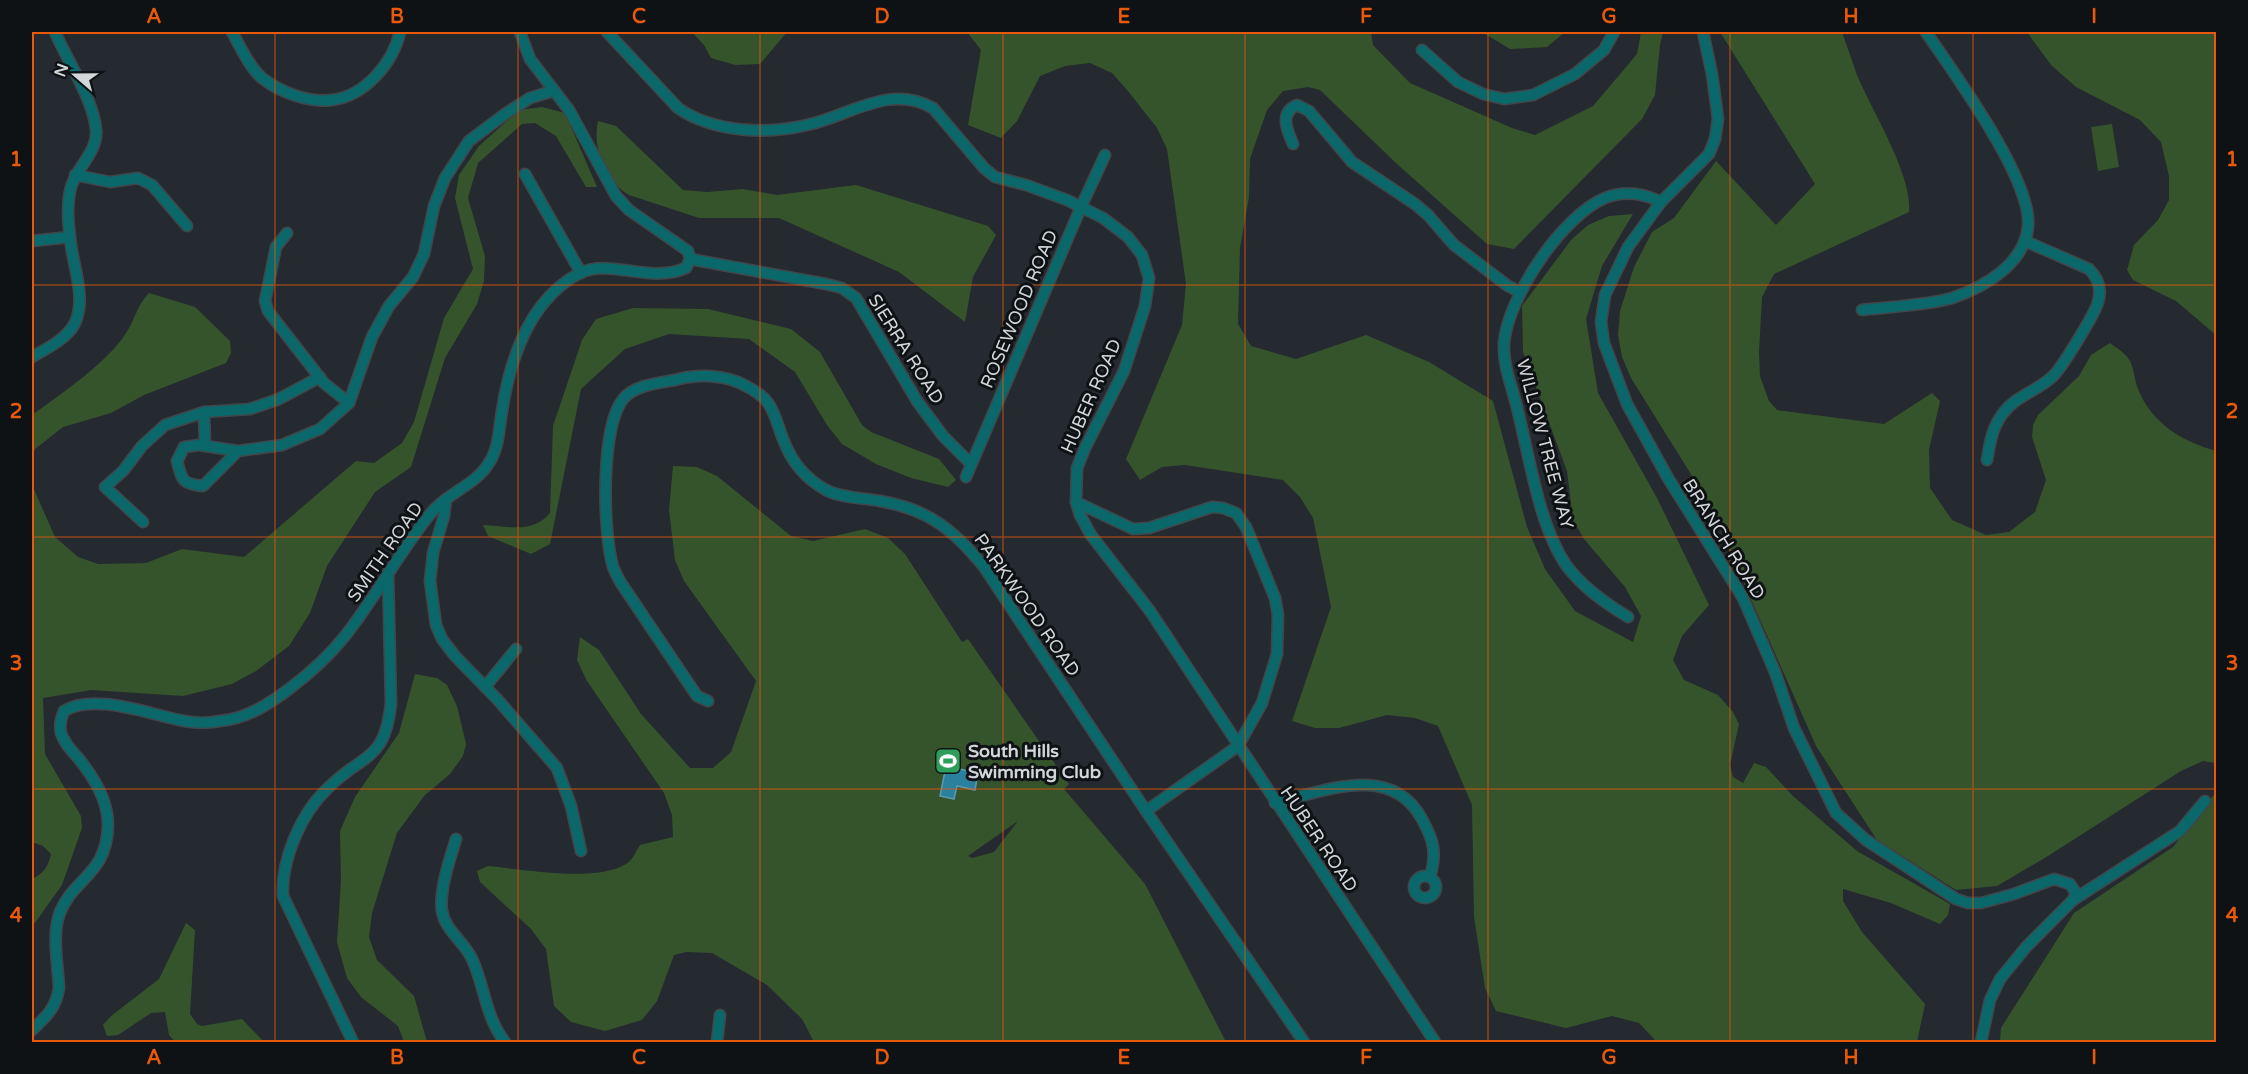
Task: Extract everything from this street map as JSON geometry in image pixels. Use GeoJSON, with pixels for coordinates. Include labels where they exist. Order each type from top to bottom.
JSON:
{"type":"FeatureCollection","features":[{"type":"Feature","properties":{"kind":"street"},"geometry":{"type":"LineString","coordinates":[[32,357],[64,336],[74,324],[79,306],[70,237],[70,192],[75,175],[91,151],[97,132],[94,114],[56,32]]}},
{"type":"Feature","properties":{"kind":"street"},"geometry":{"type":"LineString","coordinates":[[232,32],[260,76],[279,89],[299,96],[332,100],[357,89],[380,72],[394,50],[400,32]]}},
{"type":"Feature","properties":{"kind":"street"},"geometry":{"type":"LineString","coordinates":[[520,32],[530,59],[569,110],[616,196],[629,210],[688,251],[690,258]]}},
{"type":"Feature","properties":{"kind":"street","name":"HUBER ROAD"},"geometry":{"type":"LineString","coordinates":[[607,32],[678,108],[699,119],[742,129],[777,130],[811,124],[884,99],[901,97],[915,100],[933,108],[994,177],[1026,185],[1081,207],[1103,218],[1128,237],[1142,255],[1149,278],[1145,306],[1124,371],[1077,468],[1076,502],[1091,535],[1150,611],[1435,1042]]}},
{"type":"Feature","properties":{"kind":"street"},"geometry":{"type":"LineString","coordinates":[[1422,50],[1458,82],[1482,94],[1504,99],[1533,95],[1575,74],[1604,50],[1614,32]]}},
{"type":"Feature","properties":{"kind":"street","name":"BRANCH ROAD"},"geometry":{"type":"LineString","coordinates":[[1703,32],[1718,119],[1715,139],[1708,154],[1662,202],[1628,247],[1605,295],[1601,322],[1604,343],[1632,414],[1668,478],[1743,598],[1771,662],[1794,728],[1836,813],[1866,840],[1962,901],[1981,903],[2054,879],[2062,880],[2074,887],[2076,893],[2073,900]]}},
{"type":"Feature","properties":{"kind":"street"},"geometry":{"type":"LineString","coordinates":[[1862,310],[1949,299],[1969,292],[2009,265],[2019,255],[2025,241],[2028,225],[2025,203],[2006,157],[1926,32]]}},
{"type":"Feature","properties":{"kind":"street"},"geometry":{"type":"LineString","coordinates":[[238,451],[203,486],[188,484],[181,478],[177,461],[184,447],[205,446],[238,451],[282,445],[320,429],[349,403],[372,337],[389,306],[412,277],[424,254],[435,206],[445,178],[469,141],[530,98],[553,91]]}},
{"type":"Feature","properties":{"kind":"street"},"geometry":{"type":"LineString","coordinates":[[1293,144],[1286,128],[1286,116],[1290,108],[1297,105],[1309,111],[1352,162],[1415,204],[1428,215],[1454,245],[1508,286],[1520,292]]}},
{"type":"Feature","properties":{"kind":"street","name":"ROSEWOOD ROAD"},"geometry":{"type":"LineString","coordinates":[[966,477],[1105,155]]}},
{"type":"Feature","properties":{"kind":"street"},"geometry":{"type":"LineString","coordinates":[[525,174],[581,273]]}},
{"type":"Feature","properties":{"kind":"street"},"geometry":{"type":"LineString","coordinates":[[75,175],[110,182],[138,178],[152,186],[188,226]]}},
{"type":"Feature","properties":{"kind":"street","name":"WILLOW TREE WAY"},"geometry":{"type":"LineString","coordinates":[[1628,617],[1606,604],[1577,578],[1554,544],[1536,490],[1504,361],[1504,340],[1520,292],[1561,232],[1586,210],[1605,198],[1628,193],[1646,194],[1662,202]]}},
{"type":"Feature","properties":{"kind":"street"},"geometry":{"type":"LineString","coordinates":[[287,232],[276,246],[265,301],[268,311],[320,377],[349,403]]}},
{"type":"Feature","properties":{"kind":"street"},"geometry":{"type":"LineString","coordinates":[[32,241],[70,237]]}},
{"type":"Feature","properties":{"kind":"street"},"geometry":{"type":"LineString","coordinates":[[1987,460],[1990,436],[2003,413],[2016,399],[2039,388],[2055,376],[2098,305],[2097,277],[2089,269],[2025,241]]}},
{"type":"Feature","properties":{"kind":"street","name":"SMITH ROAD"},"geometry":{"type":"LineString","coordinates":[[32,1030],[47,1016],[57,997],[59,988],[56,928],[60,914],[66,902],[97,866],[107,842],[108,822],[103,798],[96,783],[61,735],[61,719],[64,711],[89,703],[187,722],[220,721],[242,717],[268,704],[316,667],[344,637],[432,511],[480,474],[490,462],[496,446],[502,407],[514,359],[525,331],[540,307],[558,288],[581,273],[599,268],[657,275],[673,274],[686,268],[690,258]]}},
{"type":"Feature","properties":{"kind":"street","name":"SIERRA ROAD"},"geometry":{"type":"LineString","coordinates":[[690,258],[834,286],[842,288],[856,298],[917,401],[943,436],[971,464]]}},
{"type":"Feature","properties":{"kind":"street","name":"PARKWOOD ROAD"},"geometry":{"type":"LineString","coordinates":[[708,701],[697,696],[613,568],[608,541],[606,492],[607,451],[616,412],[624,398],[634,390],[697,376],[715,376],[744,385],[763,397],[775,413],[783,440],[796,465],[829,492],[884,501],[915,510],[942,524],[963,541],[984,567],[1146,811],[1304,1042]]}},
{"type":"Feature","properties":{"kind":"street"},"geometry":{"type":"LineString","coordinates":[[143,522],[105,487],[123,471],[142,447],[165,425],[204,412],[250,409],[279,399],[320,377]]}},
{"type":"Feature","properties":{"kind":"street"},"geometry":{"type":"LineString","coordinates":[[204,412],[205,446]]}},
{"type":"Feature","properties":{"kind":"street"},"geometry":{"type":"LineString","coordinates":[[446,499],[444,516],[433,553],[430,581],[436,625],[442,639],[455,656],[557,768],[571,806],[581,851]]}},
{"type":"Feature","properties":{"kind":"street"},"geometry":{"type":"LineString","coordinates":[[1076,502],[1133,529],[1149,528],[1212,507],[1236,513],[1246,527],[1275,598],[1278,615],[1277,654],[1263,703],[1238,746],[1146,811]]}},
{"type":"Feature","properties":{"kind":"street"},"geometry":{"type":"LineString","coordinates":[[353,1042],[283,896],[282,879],[304,817],[313,802],[330,786],[369,757],[381,744],[389,724],[391,703],[388,573]]}},
{"type":"Feature","properties":{"kind":"street"},"geometry":{"type":"LineString","coordinates":[[485,687],[516,649]]}},
{"type":"Feature","properties":{"kind":"street"},"geometry":{"type":"LineString","coordinates":[[1275,803],[1349,785],[1381,786],[1403,795],[1416,807],[1429,832],[1435,858],[1430,877]]}},
{"type":"Feature","properties":{"kind":"street"},"geometry":{"type":"LineString","coordinates":[[1980,1042],[1990,1000],[2000,979],[2027,946],[2073,900],[2180,831],[2205,801]]}},
{"type":"Feature","properties":{"kind":"street"},"geometry":{"type":"LineString","coordinates":[[456,839],[443,892],[442,911],[448,928],[465,945],[474,962],[487,1010],[505,1042]]}},
{"type":"Feature","properties":{"kind":"street"},"geometry":{"type":"LineString","coordinates":[[717,1042],[720,1015]]}},
{"type":"Feature","properties":{"kind":"green space"},"geometry":{"type":"Polygon","coordinates":[[[692,32],[787,32],[760,64],[735,65],[711,58],[704,45],[692,32]]]}},
{"type":"Feature","properties":{"kind":"green space"},"geometry":{"type":"Polygon","coordinates":[[[967,32],[1371,32],[1373,45],[1410,83],[1512,128],[1535,135],[1593,106],[1637,54],[1641,32],[1663,32],[1655,95],[1642,119],[1514,249],[1487,244],[1397,164],[1320,90],[1308,87],[1283,91],[1267,110],[1250,159],[1249,197],[1240,248],[1238,324],[1251,346],[1296,359],[1366,335],[1429,362],[1493,401],[1527,527],[1545,569],[1575,611],[1633,642],[1641,616],[1625,587],[1584,539],[1573,520],[1567,471],[1523,352],[1522,306],[1571,240],[1588,225],[1609,216],[1633,214],[1602,266],[1586,319],[1598,393],[1657,498],[1709,605],[1682,636],[1673,660],[1684,680],[1718,695],[1733,712],[1739,724],[1730,765],[1733,777],[1743,783],[1754,763],[1766,767],[1793,796],[1857,851],[1950,904],[1948,915],[1940,924],[1891,903],[1843,889],[1843,901],[1862,932],[1925,1004],[1917,1042],[1657,1042],[1639,1023],[1612,1016],[1566,1028],[1496,1011],[1485,988],[1474,917],[1472,805],[1438,726],[1415,718],[1387,715],[1339,728],[1315,728],[1292,721],[1331,607],[1313,518],[1300,497],[1283,480],[1185,465],[1162,467],[1140,480],[1126,459],[1182,325],[1186,284],[1167,149],[1157,128],[1112,73],[1090,63],[1065,66],[1040,76],[1017,121],[1001,138],[968,125],[981,50],[967,32]]]}},
{"type":"Feature","properties":{"kind":"green space"},"geometry":{"type":"Polygon","coordinates":[[[1482,32],[1565,32],[1547,47],[1510,49],[1482,32]]]}},
{"type":"Feature","properties":{"kind":"green space"},"geometry":{"type":"Polygon","coordinates":[[[1720,32],[1842,32],[1857,75],[1898,162],[1909,197],[1909,212],[1774,274],[1762,297],[1759,352],[1760,376],[1769,401],[1777,410],[1884,424],[1932,393],[1940,401],[1929,450],[1930,488],[1952,520],[1986,535],[2009,532],[2035,512],[2046,480],[2032,437],[2033,425],[2038,415],[2079,376],[2091,355],[2110,343],[2130,361],[2137,385],[2151,412],[2180,436],[2216,451],[2216,763],[2203,761],[2181,771],[1997,886],[1956,890],[1877,840],[1816,746],[1707,500],[1631,378],[1622,357],[1618,335],[1620,311],[1634,267],[1652,232],[1674,218],[1716,161],[1776,225],[1815,184],[1720,32]]]}},
{"type":"Feature","properties":{"kind":"green space"},"geometry":{"type":"Polygon","coordinates":[[[2027,32],[2216,32],[2216,335],[2176,301],[2133,280],[2127,270],[2134,245],[2158,220],[2169,200],[2169,176],[2161,142],[2140,120],[2076,87],[2051,65],[2027,32]]]}},
{"type":"Feature","properties":{"kind":"green space"},"geometry":{"type":"Polygon","coordinates":[[[542,107],[565,113],[597,187],[586,187],[556,136],[535,123],[522,124],[478,163],[468,198],[485,256],[484,281],[477,304],[445,358],[411,467],[375,492],[327,566],[310,613],[289,646],[256,671],[232,684],[183,696],[91,690],[43,698],[45,754],[81,816],[82,828],[62,885],[32,927],[32,879],[45,869],[51,854],[43,846],[32,842],[32,485],[55,537],[78,557],[98,564],[146,563],[182,549],[244,557],[356,461],[374,463],[402,443],[414,422],[444,318],[473,269],[455,198],[459,175],[479,146],[519,110],[542,107]]]}},
{"type":"Feature","properties":{"kind":"green space"},"geometry":{"type":"Polygon","coordinates":[[[598,121],[616,126],[683,190],[707,192],[743,189],[777,195],[856,185],[988,226],[996,235],[973,277],[965,322],[899,272],[779,218],[699,218],[629,195],[613,181],[602,163],[597,142],[598,121]]]}},
{"type":"Feature","properties":{"kind":"green space"},"geometry":{"type":"Polygon","coordinates":[[[2112,124],[2119,167],[2098,171],[2091,127],[2112,124]]]}},
{"type":"Feature","properties":{"kind":"green space"},"geometry":{"type":"Polygon","coordinates":[[[149,293],[195,307],[230,341],[231,353],[226,363],[144,395],[111,413],[63,427],[35,449],[32,457],[32,415],[107,356],[126,333],[149,293]]]}},
{"type":"Feature","properties":{"kind":"green space"},"geometry":{"type":"Polygon","coordinates":[[[633,308],[708,309],[791,329],[820,352],[862,425],[871,432],[939,459],[956,480],[948,487],[911,478],[876,464],[842,444],[827,425],[795,372],[749,339],[669,334],[625,349],[581,389],[550,544],[531,554],[488,536],[483,525],[528,526],[543,520],[550,513],[553,426],[582,340],[596,319],[633,308]]]}},
{"type":"Feature","properties":{"kind":"green space"},"geometry":{"type":"Polygon","coordinates":[[[673,466],[697,467],[717,476],[791,536],[813,541],[865,529],[888,538],[905,554],[962,642],[968,639],[1069,784],[1064,789],[1145,884],[1226,1042],[814,1042],[802,1019],[767,985],[712,953],[686,952],[674,955],[657,1001],[642,1020],[605,1031],[571,1022],[554,1006],[546,949],[531,929],[480,882],[477,871],[488,866],[539,872],[596,873],[613,870],[628,863],[640,845],[673,837],[672,815],[664,793],[587,681],[577,660],[580,637],[599,650],[641,714],[690,768],[713,768],[731,752],[756,681],[684,581],[675,560],[669,510],[673,466]],[[1018,821],[968,856],[972,858],[994,852],[1018,821]]]}},
{"type":"Feature","properties":{"kind":"green space"},"geometry":{"type":"Polygon","coordinates":[[[415,674],[437,678],[447,685],[457,706],[466,744],[463,756],[450,774],[424,796],[397,833],[372,913],[369,937],[377,960],[414,996],[427,1042],[404,1042],[398,1026],[361,997],[347,978],[337,942],[341,881],[340,831],[355,797],[399,733],[415,674]]]}},
{"type":"Feature","properties":{"kind":"green space"},"geometry":{"type":"Polygon","coordinates":[[[2216,792],[2216,1042],[2000,1042],[2001,1028],[2074,913],[2173,847],[2216,792]]]}},
{"type":"Feature","properties":{"kind":"green space"},"geometry":{"type":"Polygon","coordinates":[[[186,923],[195,930],[190,1014],[197,1024],[202,1026],[242,1019],[264,1042],[175,1042],[169,1035],[165,1012],[151,1013],[118,1035],[107,1036],[103,1025],[111,1016],[159,979],[186,923]]]}},
{"type":"Feature","properties":{"kind":"water"},"geometry":{"type":"Polygon","coordinates":[[[946,766],[978,773],[975,790],[957,786],[954,799],[940,796],[946,766]]]}},
{"type":"Feature","properties":{"kind":"place","name":"South Hills Swimming Club"},"geometry":{"type":"Point","coordinates":[948,761]}}]}
